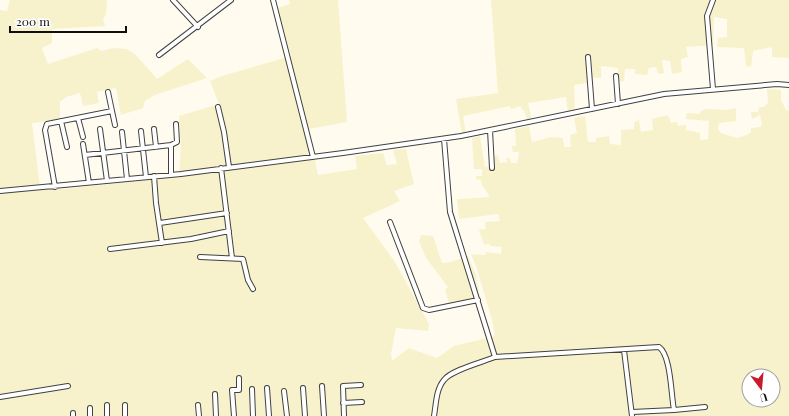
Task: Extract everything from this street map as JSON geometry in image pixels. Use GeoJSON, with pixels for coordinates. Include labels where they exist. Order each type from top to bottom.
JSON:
{"type":"FeatureCollection","features":[{"type":"Feature","properties":{"kind":"street"},"geometry":{"type":"LineString","coordinates":[[173,0],[198,27]]}},
{"type":"Feature","properties":{"kind":"street"},"geometry":{"type":"LineString","coordinates":[[160,55],[231,0]]}},
{"type":"Feature","properties":{"kind":"street"},"geometry":{"type":"LineString","coordinates":[[273,0],[314,157]]}},
{"type":"Feature","properties":{"kind":"street"},"geometry":{"type":"LineString","coordinates":[[713,0],[707,16],[707,28],[713,89]]}},
{"type":"Feature","properties":{"kind":"street"},"geometry":{"type":"LineString","coordinates":[[588,57],[592,109]]}},
{"type":"Feature","properties":{"kind":"street"},"geometry":{"type":"LineString","coordinates":[[616,76],[618,104]]}},
{"type":"Feature","properties":{"kind":"street"},"geometry":{"type":"LineString","coordinates":[[0,191],[171,175],[314,157],[444,139],[664,94],[713,89],[789,85]]}},
{"type":"Feature","properties":{"kind":"street"},"geometry":{"type":"LineString","coordinates":[[108,92],[115,125]]}},
{"type":"Feature","properties":{"kind":"street"},"geometry":{"type":"LineString","coordinates":[[218,107],[224,132],[229,167]]}},
{"type":"Feature","properties":{"kind":"street"},"geometry":{"type":"LineString","coordinates":[[55,187],[45,128],[47,124],[112,110]]}},
{"type":"Feature","properties":{"kind":"street"},"geometry":{"type":"LineString","coordinates":[[78,118],[82,137]]}},
{"type":"Feature","properties":{"kind":"street"},"geometry":{"type":"LineString","coordinates":[[61,121],[67,147]]}},
{"type":"Feature","properties":{"kind":"street"},"geometry":{"type":"LineString","coordinates":[[85,155],[171,145],[177,142],[176,124]]}},
{"type":"Feature","properties":{"kind":"street"},"geometry":{"type":"LineString","coordinates":[[154,128],[156,147]]}},
{"type":"Feature","properties":{"kind":"street"},"geometry":{"type":"LineString","coordinates":[[100,129],[107,181]]}},
{"type":"Feature","properties":{"kind":"street"},"geometry":{"type":"LineString","coordinates":[[490,130],[492,168]]}},
{"type":"Feature","properties":{"kind":"street"},"geometry":{"type":"LineString","coordinates":[[141,131],[146,177]]}},
{"type":"Feature","properties":{"kind":"street"},"geometry":{"type":"LineString","coordinates":[[122,132],[127,179]]}},
{"type":"Feature","properties":{"kind":"street"},"geometry":{"type":"LineString","coordinates":[[444,139],[450,212],[495,357]]}},
{"type":"Feature","properties":{"kind":"street"},"geometry":{"type":"LineString","coordinates":[[83,144],[89,183]]}},
{"type":"Feature","properties":{"kind":"street"},"geometry":{"type":"LineString","coordinates":[[171,145],[171,175]]}},
{"type":"Feature","properties":{"kind":"street"},"geometry":{"type":"LineString","coordinates":[[221,168],[232,258]]}},
{"type":"Feature","properties":{"kind":"street"},"geometry":{"type":"LineString","coordinates":[[154,176],[156,203],[162,242]]}},
{"type":"Feature","properties":{"kind":"street"},"geometry":{"type":"LineString","coordinates":[[160,223],[227,214]]}},
{"type":"Feature","properties":{"kind":"street"},"geometry":{"type":"LineString","coordinates":[[390,222],[423,308],[429,310],[478,300]]}},
{"type":"Feature","properties":{"kind":"street"},"geometry":{"type":"LineString","coordinates":[[110,249],[191,239],[229,231]]}},
{"type":"Feature","properties":{"kind":"street"},"geometry":{"type":"LineString","coordinates":[[200,257],[244,260],[247,277],[253,289]]}},
{"type":"Feature","properties":{"kind":"street"},"geometry":{"type":"LineString","coordinates":[[434,416],[443,380],[455,373],[495,357],[659,347],[663,350],[668,367],[674,410]]}},
{"type":"Feature","properties":{"kind":"street"},"geometry":{"type":"LineString","coordinates":[[624,350],[632,414],[705,407]]}},
{"type":"Feature","properties":{"kind":"street"},"geometry":{"type":"LineString","coordinates":[[234,416],[232,390],[239,390],[238,378]]}},
{"type":"Feature","properties":{"kind":"street"},"geometry":{"type":"LineString","coordinates":[[344,416],[343,386],[361,385]]}},
{"type":"Feature","properties":{"kind":"street"},"geometry":{"type":"LineString","coordinates":[[0,397],[68,386]]}},
{"type":"Feature","properties":{"kind":"street"},"geometry":{"type":"LineString","coordinates":[[322,386],[324,416]]}},
{"type":"Feature","properties":{"kind":"street"},"geometry":{"type":"LineString","coordinates":[[267,388],[269,416]]}},
{"type":"Feature","properties":{"kind":"street"},"geometry":{"type":"LineString","coordinates":[[303,388],[305,416]]}},
{"type":"Feature","properties":{"kind":"street"},"geometry":{"type":"LineString","coordinates":[[252,389],[253,416]]}},
{"type":"Feature","properties":{"kind":"street"},"geometry":{"type":"LineString","coordinates":[[284,391],[287,416]]}},
{"type":"Feature","properties":{"kind":"street"},"geometry":{"type":"LineString","coordinates":[[215,394],[216,416]]}},
{"type":"Feature","properties":{"kind":"street"},"geometry":{"type":"LineString","coordinates":[[343,403],[362,402]]}},
{"type":"Feature","properties":{"kind":"street"},"geometry":{"type":"LineString","coordinates":[[107,405],[107,416]]}},
{"type":"Feature","properties":{"kind":"street"},"geometry":{"type":"LineString","coordinates":[[124,405],[125,416]]}},
{"type":"Feature","properties":{"kind":"street"},"geometry":{"type":"LineString","coordinates":[[198,406],[199,416]]}},
{"type":"Feature","properties":{"kind":"street"},"geometry":{"type":"LineString","coordinates":[[90,408],[90,416]]}},
{"type":"Feature","properties":{"kind":"shaded area"},"geometry":{"type":"Polygon","coordinates":[[[10,0],[107,0],[106,14],[103,20],[105,26],[52,29],[52,43],[42,48],[48,64],[97,48],[102,51],[113,48],[126,49],[135,54],[157,79],[188,59],[207,78],[155,95],[145,101],[143,108],[121,115],[116,88],[97,92],[99,103],[83,106],[80,93],[66,97],[60,102],[60,119],[32,123],[40,187],[62,189],[179,177],[181,145],[179,116],[219,104],[210,81],[222,76],[291,56],[277,8],[290,4],[289,0],[338,0],[347,122],[309,129],[318,175],[357,169],[355,156],[383,153],[387,165],[397,164],[393,150],[406,149],[414,184],[394,191],[400,201],[363,218],[395,262],[429,324],[428,331],[396,328],[391,354],[392,361],[409,348],[437,358],[454,346],[495,336],[492,320],[471,254],[485,255],[486,252],[501,254],[502,247],[490,246],[489,244],[484,245],[479,230],[486,229],[485,222],[500,221],[498,214],[459,219],[457,199],[490,197],[482,185],[481,180],[476,179],[476,176],[482,176],[482,169],[474,169],[472,138],[480,136],[485,167],[492,166],[490,157],[498,155],[500,163],[507,162],[506,158],[510,158],[511,163],[517,163],[519,152],[513,152],[512,146],[516,146],[515,129],[529,126],[532,142],[551,137],[563,138],[564,147],[571,147],[570,135],[577,133],[574,118],[585,116],[588,142],[596,142],[596,138],[609,136],[610,144],[621,145],[621,130],[634,129],[634,122],[639,120],[641,132],[653,130],[652,119],[668,115],[671,123],[677,122],[678,126],[686,125],[686,130],[700,133],[700,140],[708,139],[709,121],[686,119],[687,113],[699,114],[705,109],[726,110],[736,108],[736,121],[719,123],[718,129],[721,133],[737,138],[747,135],[751,132],[751,128],[760,127],[762,124],[760,115],[752,119],[751,112],[758,112],[759,107],[764,107],[768,103],[767,89],[781,90],[781,100],[786,110],[789,111],[789,416],[0,416],[0,10],[7,11],[10,0]]]}},
{"type":"Feature","properties":{"kind":"shaded area"},"geometry":{"type":"Polygon","coordinates":[[[491,0],[789,0],[789,58],[772,57],[772,47],[753,51],[751,67],[746,66],[744,48],[717,47],[718,38],[727,37],[727,19],[714,17],[713,45],[686,47],[688,57],[681,59],[682,72],[672,74],[670,61],[662,60],[664,73],[658,74],[656,67],[649,68],[647,75],[635,74],[635,69],[625,69],[624,81],[618,82],[618,68],[601,66],[601,78],[587,77],[588,83],[574,85],[575,113],[568,113],[566,97],[528,103],[532,121],[528,122],[521,106],[511,109],[510,106],[463,116],[466,134],[462,134],[456,99],[498,93],[491,0]]]}},
{"type":"Feature","properties":{"kind":"shaded area"},"geometry":{"type":"Polygon","coordinates":[[[421,235],[433,236],[442,263],[451,262],[468,256],[476,275],[480,299],[466,303],[449,303],[445,290],[448,287],[426,258],[419,241],[421,235]]]}}]}
